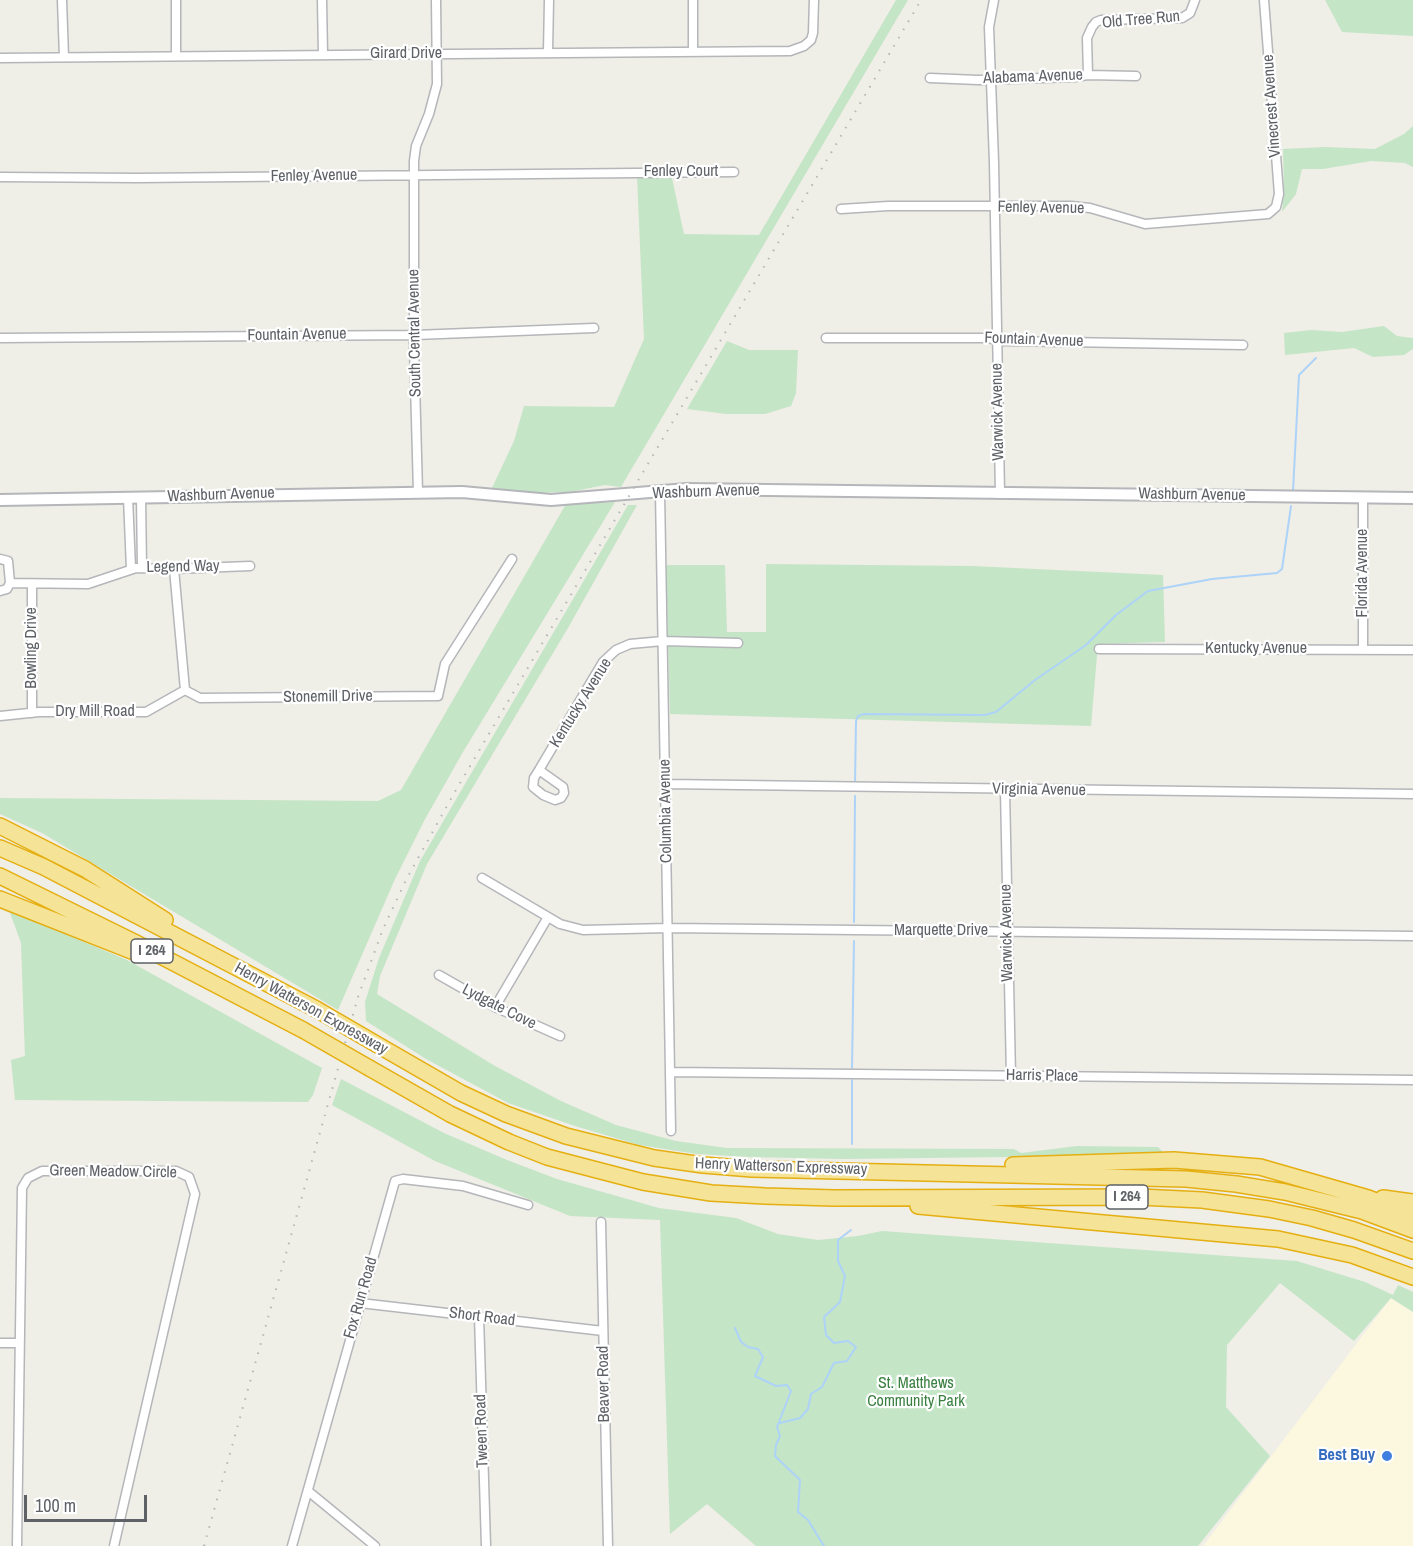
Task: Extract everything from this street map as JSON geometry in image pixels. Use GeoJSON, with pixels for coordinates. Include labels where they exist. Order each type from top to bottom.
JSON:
{"type":"FeatureCollection","features":[{"type":"Feature","properties":{"kind":"highway"},"geometry":{"type":"LineString","coordinates":[[0,826],[85,869],[259,979]]}},
{"type":"Feature","properties":{"kind":"highway","name":"Henry Watterson Expressway"},"geometry":{"type":"LineString","coordinates":[[0,848],[44,867],[316,1009],[461,1093],[506,1114],[566,1136],[654,1158],[752,1169],[1163,1178],[1236,1184],[1274,1190],[1362,1211],[1413,1230]]}},
{"type":"Feature","properties":{"kind":"highway","name":"Henry Watterson Expressway"},"geometry":{"type":"LineString","coordinates":[[0,876],[124,937],[303,1030],[450,1114],[547,1157],[584,1168],[643,1182],[711,1192],[834,1198],[1140,1197],[1202,1200],[1269,1209],[1312,1218],[1413,1251]]}},
{"type":"Feature","properties":{"kind":"highway"},"geometry":{"type":"LineString","coordinates":[[0,899],[111,942],[249,1002]]}},
{"type":"Feature","properties":{"kind":"highway"},"geometry":{"type":"LineString","coordinates":[[851,1170],[1131,1160],[1196,1161],[1260,1167],[1368,1198],[1413,1215]]}},
{"type":"Feature","properties":{"kind":"highway"},"geometry":{"type":"LineString","coordinates":[[834,1198],[1278,1239],[1344,1253],[1413,1277]]}},
{"type":"Feature","properties":{"kind":"highway"},"geometry":{"type":"LineString","coordinates":[[1368,1198],[1395,1198],[1413,1202]]}},
{"type":"Feature","properties":{"kind":"street"},"geometry":{"type":"LineString","coordinates":[[62,0],[64,57]]}},
{"type":"Feature","properties":{"kind":"street"},"geometry":{"type":"LineString","coordinates":[[176,0],[176,56]]}},
{"type":"Feature","properties":{"kind":"street"},"geometry":{"type":"LineString","coordinates":[[322,0],[323,54]]}},
{"type":"Feature","properties":{"kind":"street","name":"South Central Avenue"},"geometry":{"type":"LineString","coordinates":[[418,492],[414,161],[416,146],[435,91],[436,0]]}},
{"type":"Feature","properties":{"kind":"street"},"geometry":{"type":"LineString","coordinates":[[548,52],[549,0]]}},
{"type":"Feature","properties":{"kind":"street"},"geometry":{"type":"LineString","coordinates":[[693,0],[693,50]]}},
{"type":"Feature","properties":{"kind":"street","name":"Girard Drive"},"geometry":{"type":"LineString","coordinates":[[0,58],[436,55],[693,50],[790,51],[798,50],[809,42],[813,33],[814,0]]}},
{"type":"Feature","properties":{"kind":"street","name":"Warwick Avenue"},"geometry":{"type":"LineString","coordinates":[[994,0],[989,27],[1000,494]]}},
{"type":"Feature","properties":{"kind":"street","name":"Old Tree Run"},"geometry":{"type":"LineString","coordinates":[[1088,75],[1087,38],[1096,22],[1182,18],[1190,13],[1195,0]]}},
{"type":"Feature","properties":{"kind":"street","name":"Vinecrest Avenue"},"geometry":{"type":"LineString","coordinates":[[1264,0],[1279,194],[1273,211]]}},
{"type":"Feature","properties":{"kind":"street","name":"Alabama Avenue"},"geometry":{"type":"LineString","coordinates":[[930,78],[1136,76]]}},
{"type":"Feature","properties":{"kind":"street","name":"Fenley Avenue"},"geometry":{"type":"LineString","coordinates":[[0,177],[138,178],[627,172]]}},
{"type":"Feature","properties":{"kind":"street","name":"Fenley Court"},"geometry":{"type":"LineString","coordinates":[[627,172],[735,172]]}},
{"type":"Feature","properties":{"kind":"street","name":"Fenley Avenue"},"geometry":{"type":"LineString","coordinates":[[841,209],[888,206],[1081,207],[1145,224],[1258,217],[1273,211]]}},
{"type":"Feature","properties":{"kind":"street","name":"Fountain Avenue"},"geometry":{"type":"LineString","coordinates":[[0,338],[415,335],[594,328]]}},
{"type":"Feature","properties":{"kind":"street","name":"Fountain Avenue"},"geometry":{"type":"LineString","coordinates":[[826,338],[987,338],[1243,345]]}},
{"type":"Feature","properties":{"kind":"street","name":"Washburn Avenue"},"geometry":{"type":"LineString","coordinates":[[0,500],[462,492],[551,500],[698,489],[1413,498]]}},
{"type":"Feature","properties":{"kind":"street","name":"Columbia Avenue"},"geometry":{"type":"LineString","coordinates":[[660,492],[671,1131]]}},
{"type":"Feature","properties":{"kind":"street"},"geometry":{"type":"LineString","coordinates":[[128,497],[130,569]]}},
{"type":"Feature","properties":{"kind":"street"},"geometry":{"type":"LineString","coordinates":[[141,497],[142,568]]}},
{"type":"Feature","properties":{"kind":"street","name":"Florida Avenue"},"geometry":{"type":"LineString","coordinates":[[1363,497],[1363,650]]}},
{"type":"Feature","properties":{"kind":"street"},"geometry":{"type":"LineString","coordinates":[[0,559],[8,561],[10,583],[7,589],[0,591]]}},
{"type":"Feature","properties":{"kind":"street","name":"Stonemill Drive"},"geometry":{"type":"LineString","coordinates":[[185,690],[200,699],[438,696],[445,664],[512,559]]}},
{"type":"Feature","properties":{"kind":"street","name":"Legend Way"},"geometry":{"type":"LineString","coordinates":[[10,583],[88,584],[130,569],[250,566]]}},
{"type":"Feature","properties":{"kind":"street"},"geometry":{"type":"LineString","coordinates":[[174,569],[185,690]]}},
{"type":"Feature","properties":{"kind":"street","name":"Bowling Drive"},"geometry":{"type":"LineString","coordinates":[[32,584],[32,712]]}},
{"type":"Feature","properties":{"kind":"street","name":"Kentucky Avenue"},"geometry":{"type":"LineString","coordinates":[[539,770],[594,677],[611,653],[630,644],[663,641],[738,643]]}},
{"type":"Feature","properties":{"kind":"street","name":"Kentucky Avenue"},"geometry":{"type":"LineString","coordinates":[[1099,649],[1413,650]]}},
{"type":"Feature","properties":{"kind":"street","name":"Dry Mill Road"},"geometry":{"type":"LineString","coordinates":[[0,716],[32,712],[146,712],[185,690]]}},
{"type":"Feature","properties":{"kind":"street","name":"Virginia Avenue"},"geometry":{"type":"LineString","coordinates":[[666,784],[1413,794]]}},
{"type":"Feature","properties":{"kind":"street","name":"Warwick Avenue"},"geometry":{"type":"LineString","coordinates":[[1005,790],[1011,1076]]}},
{"type":"Feature","properties":{"kind":"street","name":"Marquette Drive"},"geometry":{"type":"LineString","coordinates":[[482,878],[567,927],[583,930],[668,928],[1413,936]]}},
{"type":"Feature","properties":{"kind":"street"},"geometry":{"type":"LineString","coordinates":[[495,1007],[548,917]]}},
{"type":"Feature","properties":{"kind":"street","name":"Lydgate Cove"},"geometry":{"type":"LineString","coordinates":[[438,975],[495,1007],[560,1036]]}},
{"type":"Feature","properties":{"kind":"street","name":"Harris Place"},"geometry":{"type":"LineString","coordinates":[[671,1072],[1413,1080]]}},
{"type":"Feature","properties":{"kind":"street","name":"Green Meadow Circle"},"geometry":{"type":"LineString","coordinates":[[17,1546],[21,1191],[28,1178],[42,1170],[176,1171],[189,1177],[195,1189],[194,1202],[114,1546]]}},
{"type":"Feature","properties":{"kind":"street","name":"Fox Run Road"},"geometry":{"type":"LineString","coordinates":[[292,1546],[394,1183],[397,1179],[463,1186],[528,1205]]}},
{"type":"Feature","properties":{"kind":"street","name":"Beaver Road"},"geometry":{"type":"LineString","coordinates":[[601,1222],[608,1546]]}},
{"type":"Feature","properties":{"kind":"street","name":"Short Road"},"geometry":{"type":"LineString","coordinates":[[360,1303],[603,1331]]}},
{"type":"Feature","properties":{"kind":"street","name":"Tween Road"},"geometry":{"type":"LineString","coordinates":[[479,1316],[486,1546]]}},
{"type":"Feature","properties":{"kind":"street"},"geometry":{"type":"LineString","coordinates":[[0,1343],[19,1343]]}},
{"type":"Feature","properties":{"kind":"street"},"geometry":{"type":"LineString","coordinates":[[308,1491],[375,1546]]}},
{"type":"Feature","properties":{"kind":"shaded area"},"geometry":{"type":"Polygon","coordinates":[[[1391,1298],[1413,1312],[1413,1546],[1203,1546],[1391,1298]]]}},
{"type":"Feature","properties":{"kind":"green space"},"geometry":{"type":"Polygon","coordinates":[[[896,0],[908,0],[621,487],[605,485],[570,492],[519,493],[491,490],[514,441],[524,406],[614,407],[644,339],[637,176],[672,178],[684,234],[759,235],[896,0]]]}},
{"type":"Feature","properties":{"kind":"green space"},"geometry":{"type":"Polygon","coordinates":[[[1325,0],[1413,0],[1413,36],[1342,32],[1325,0]]]}},
{"type":"Feature","properties":{"kind":"green space"},"geometry":{"type":"Polygon","coordinates":[[[1413,126],[1413,167],[1405,163],[1371,161],[1323,169],[1302,169],[1296,194],[1282,212],[1283,149],[1325,147],[1375,149],[1404,134],[1413,126]]]}},
{"type":"Feature","properties":{"kind":"green space"},"geometry":{"type":"Polygon","coordinates":[[[1384,326],[1397,336],[1413,338],[1413,349],[1404,355],[1373,357],[1354,348],[1285,355],[1284,333],[1311,330],[1342,332],[1384,326]]]}},
{"type":"Feature","properties":{"kind":"green space"},"geometry":{"type":"Polygon","coordinates":[[[727,341],[749,350],[798,350],[796,393],[791,406],[765,414],[726,414],[687,409],[727,341]]]}},
{"type":"Feature","properties":{"kind":"green space"},"geometry":{"type":"Polygon","coordinates":[[[615,502],[463,752],[424,821],[395,879],[338,1010],[42,833],[0,814],[0,798],[378,801],[401,790],[566,504],[615,502]]]}},
{"type":"Feature","properties":{"kind":"green space"},"geometry":{"type":"Polygon","coordinates":[[[628,505],[637,505],[568,628],[427,864],[380,976],[377,994],[495,1066],[561,1101],[616,1125],[676,1141],[727,1148],[1014,1149],[1021,1153],[1077,1146],[1158,1147],[1163,1152],[842,1159],[697,1154],[639,1145],[508,1103],[426,1059],[366,1021],[365,1002],[379,958],[420,861],[628,505]]]}},
{"type":"Feature","properties":{"kind":"green space"},"geometry":{"type":"Polygon","coordinates":[[[766,564],[972,566],[1163,575],[1165,642],[1098,644],[1091,726],[670,714],[666,565],[725,565],[727,632],[766,632],[766,564]]]}},
{"type":"Feature","properties":{"kind":"green space"},"geometry":{"type":"Polygon","coordinates":[[[9,910],[127,960],[322,1068],[313,1095],[308,1102],[15,1100],[11,1060],[25,1056],[21,943],[9,910]]]}},
{"type":"Feature","properties":{"kind":"green space","name":"St. Matthews Community Park"},"geometry":{"type":"Polygon","coordinates":[[[341,1079],[444,1133],[557,1179],[659,1208],[736,1218],[778,1234],[818,1240],[882,1231],[1297,1261],[1365,1282],[1393,1295],[1398,1285],[1413,1292],[1413,1312],[1391,1298],[1354,1341],[1280,1283],[1227,1345],[1226,1407],[1270,1456],[1198,1546],[756,1546],[707,1504],[670,1534],[660,1220],[570,1216],[435,1161],[332,1105],[341,1079]]]}},
{"type":"Feature","properties":{"kind":"waterway"},"geometry":{"type":"LineString","coordinates":[[1293,491],[1299,375],[1316,358]]}},
{"type":"Feature","properties":{"kind":"waterway"},"geometry":{"type":"LineString","coordinates":[[855,783],[858,716],[864,714],[985,715],[996,712],[1035,680],[1086,645],[1116,615],[1148,591],[1212,579],[1277,573],[1282,569],[1291,506]]}},
{"type":"Feature","properties":{"kind":"waterway"},"geometry":{"type":"LineString","coordinates":[[854,922],[855,796]]}},
{"type":"Feature","properties":{"kind":"waterway"},"geometry":{"type":"LineString","coordinates":[[852,1068],[854,941]]}},
{"type":"Feature","properties":{"kind":"waterway"},"geometry":{"type":"LineString","coordinates":[[852,1080],[852,1144]]}},
{"type":"Feature","properties":{"kind":"waterway"},"geometry":{"type":"LineString","coordinates":[[780,1423],[800,1418],[808,1409],[811,1394],[822,1387],[834,1363],[847,1361],[856,1347],[848,1341],[834,1343],[826,1335],[824,1317],[840,1302],[845,1276],[838,1261],[838,1240],[851,1230]]}},
{"type":"Feature","properties":{"kind":"waterway"},"geometry":{"type":"LineString","coordinates":[[735,1328],[741,1342],[748,1347],[758,1349],[763,1357],[755,1376],[776,1386],[787,1385],[791,1391],[777,1427],[780,1436],[775,1456],[800,1480],[798,1512],[808,1520],[824,1546]]}},
{"type":"Feature","properties":{"kind":"railway"},"geometry":{"type":"LineString","coordinates":[[204,1546],[358,997],[383,929],[406,880],[453,795],[921,0]]}},
{"type":"Feature","properties":{"kind":"place","name":"Best Buy"},"geometry":{"type":"Point","coordinates":[1387,1456]}}]}
